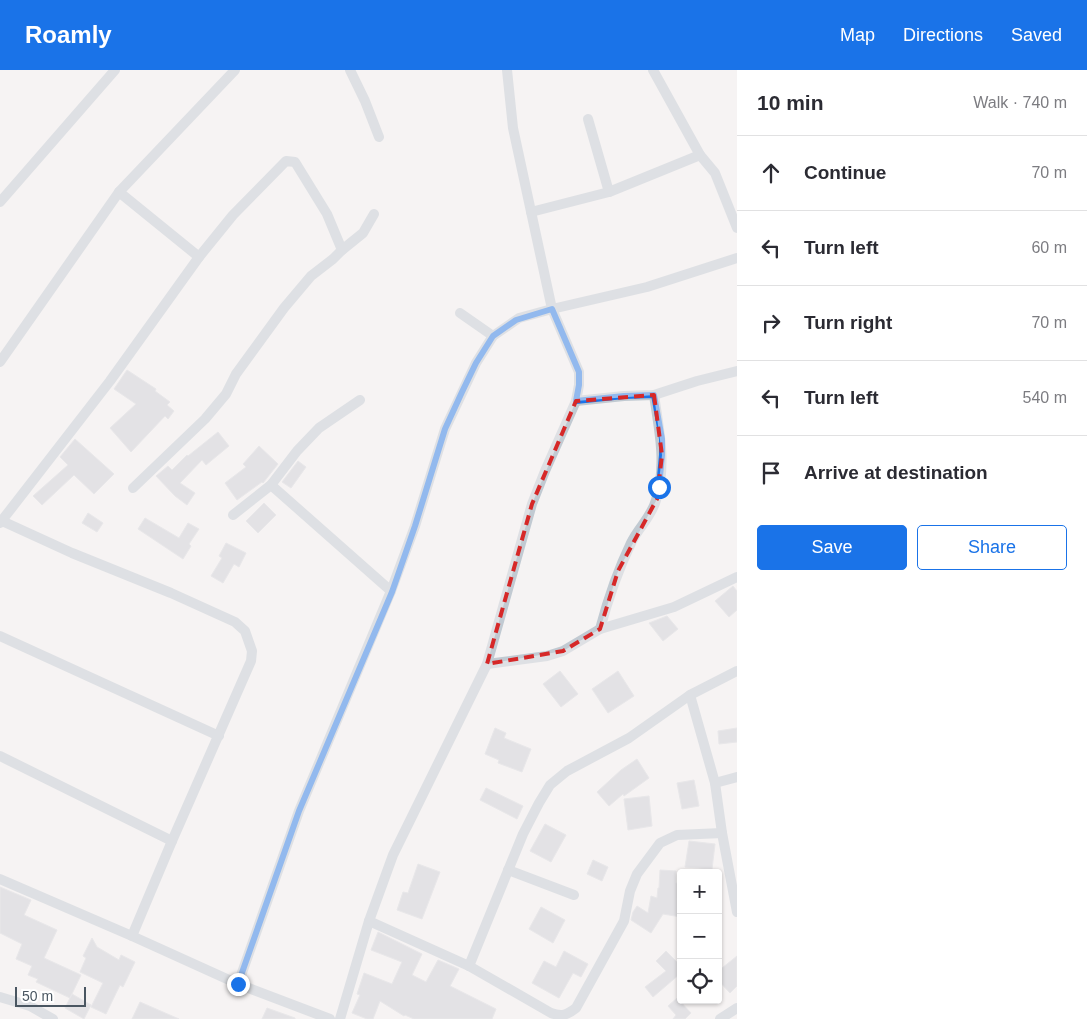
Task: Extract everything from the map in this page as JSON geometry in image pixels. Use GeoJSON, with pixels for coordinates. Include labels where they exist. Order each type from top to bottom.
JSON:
{"type":"FeatureCollection","features":[{"type":"Feature","properties":{"kind":"street"},"geometry":{"type":"LineString","coordinates":[[0,202],[115,70]]}},
{"type":"Feature","properties":{"kind":"street"},"geometry":{"type":"LineString","coordinates":[[0,362],[119,192],[235,70]]}},
{"type":"Feature","properties":{"kind":"street"},"geometry":{"type":"LineString","coordinates":[[350,70],[380,137]]}},
{"type":"Feature","properties":{"kind":"street"},"geometry":{"type":"LineString","coordinates":[[340,1019],[369,921],[393,855],[487,664],[532,504],[576,401],[579,385],[579,372],[552,309],[513,128],[507,70]]}},
{"type":"Feature","properties":{"kind":"street"},"geometry":{"type":"LineString","coordinates":[[653,70],[700,155],[714,173],[737,228]]}},
{"type":"Feature","properties":{"kind":"street"},"geometry":{"type":"LineString","coordinates":[[588,120],[609,192]]}},
{"type":"Feature","properties":{"kind":"street"},"geometry":{"type":"LineString","coordinates":[[531,212],[609,192],[700,155]]}},
{"type":"Feature","properties":{"kind":"street"},"geometry":{"type":"LineString","coordinates":[[132,936],[251,661],[252,651],[245,631],[235,622],[197,604],[1,522],[110,381],[199,257],[233,215],[286,161],[291,160],[295,162],[327,214],[342,250]]}},
{"type":"Feature","properties":{"kind":"street"},"geometry":{"type":"LineString","coordinates":[[119,192],[199,257]]}},
{"type":"Feature","properties":{"kind":"street"},"geometry":{"type":"LineString","coordinates":[[133,488],[205,420],[226,394],[236,374],[305,282],[363,233],[374,214]]}},
{"type":"Feature","properties":{"kind":"street"},"geometry":{"type":"LineString","coordinates":[[238,984],[299,811],[392,592],[445,429],[476,363],[493,336],[516,320],[552,309],[646,287],[737,258]]}},
{"type":"Feature","properties":{"kind":"street"},"geometry":{"type":"LineString","coordinates":[[460,313],[493,336]]}},
{"type":"Feature","properties":{"kind":"street"},"geometry":{"type":"LineString","coordinates":[[576,401],[654,395],[697,381],[737,371]]}},
{"type":"Feature","properties":{"kind":"street"},"geometry":{"type":"LineString","coordinates":[[600,629],[618,571],[632,541],[654,508],[656,500],[662,455],[662,439],[654,395]]}},
{"type":"Feature","properties":{"kind":"street"},"geometry":{"type":"LineString","coordinates":[[233,514],[271,485],[319,428],[360,400]]}},
{"type":"Feature","properties":{"kind":"street"},"geometry":{"type":"LineString","coordinates":[[271,485],[392,592]]}},
{"type":"Feature","properties":{"kind":"street"},"geometry":{"type":"LineString","coordinates":[[487,664],[547,656],[563,651],[600,629],[674,607],[737,577]]}},
{"type":"Feature","properties":{"kind":"street"},"geometry":{"type":"LineString","coordinates":[[0,636],[219,736]]}},
{"type":"Feature","properties":{"kind":"street"},"geometry":{"type":"LineString","coordinates":[[469,966],[523,834],[550,785],[567,770],[630,738],[690,695],[737,671]]}},
{"type":"Feature","properties":{"kind":"street"},"geometry":{"type":"LineString","coordinates":[[690,695],[715,783],[722,833],[737,912]]}},
{"type":"Feature","properties":{"kind":"street"},"geometry":{"type":"LineString","coordinates":[[0,756],[172,841]]}},
{"type":"Feature","properties":{"kind":"street"},"geometry":{"type":"LineString","coordinates":[[715,783],[737,777]]}},
{"type":"Feature","properties":{"kind":"street"},"geometry":{"type":"LineString","coordinates":[[369,921],[469,966],[559,1016],[567,1014],[576,1008],[612,946],[624,921],[630,891],[637,874],[660,843],[676,835],[722,833]]}},
{"type":"Feature","properties":{"kind":"street"},"geometry":{"type":"LineString","coordinates":[[508,870],[574,895]]}},
{"type":"Feature","properties":{"kind":"street"},"geometry":{"type":"LineString","coordinates":[[0,879],[238,984],[330,1019]]}},
{"type":"Feature","properties":{"kind":"street"},"geometry":{"type":"LineString","coordinates":[[0,997],[30,1006],[53,1019]]}},
{"type":"Feature","properties":{"kind":"street"},"geometry":{"type":"LineString","coordinates":[[720,1019],[737,1008]]}},
{"type":"Feature","properties":{"kind":"highlighted area"},"geometry":{"type":"Polygon","coordinates":[[[654,395],[662,455],[657,499],[618,571],[600,629],[563,651],[487,664],[532,504],[576,401],[654,395]]]}},
{"type":"Feature","properties":{"kind":"building"},"geometry":{"type":"Polygon","coordinates":[[[127,370],[156,389],[155,391],[170,402],[167,405],[174,411],[168,419],[165,416],[131,452],[110,428],[136,404],[114,389],[127,370]]]}},
{"type":"Feature","properties":{"kind":"building"},"geometry":{"type":"Polygon","coordinates":[[[218,432],[229,446],[206,465],[202,460],[180,483],[195,493],[187,505],[175,496],[156,476],[168,466],[172,470],[187,455],[218,432]]]}},
{"type":"Feature","properties":{"kind":"building"},"geometry":{"type":"Polygon","coordinates":[[[75,439],[114,474],[94,494],[74,475],[42,505],[33,496],[68,465],[60,457],[75,439]]]}},
{"type":"Feature","properties":{"kind":"building"},"geometry":{"type":"Polygon","coordinates":[[[259,446],[278,464],[263,483],[237,500],[225,483],[246,467],[243,464],[259,446]]]}},
{"type":"Feature","properties":{"kind":"building"},"geometry":{"type":"Polygon","coordinates":[[[298,461],[306,467],[291,488],[282,482],[298,461]]]}},
{"type":"Feature","properties":{"kind":"building"},"geometry":{"type":"Polygon","coordinates":[[[264,503],[276,515],[258,533],[246,521],[264,503]]]}},
{"type":"Feature","properties":{"kind":"building"},"geometry":{"type":"Polygon","coordinates":[[[88,513],[103,523],[97,532],[82,523],[88,513]]]}},
{"type":"Feature","properties":{"kind":"building"},"geometry":{"type":"Polygon","coordinates":[[[145,518],[179,538],[188,523],[199,529],[189,544],[191,546],[183,559],[138,529],[145,518]]]}},
{"type":"Feature","properties":{"kind":"building"},"geometry":{"type":"Polygon","coordinates":[[[226,543],[246,553],[239,567],[234,564],[223,583],[211,576],[222,558],[219,556],[226,543]]]}},
{"type":"Feature","properties":{"kind":"building"},"geometry":{"type":"Polygon","coordinates":[[[733,586],[737,591],[737,610],[729,617],[715,601],[733,586]]]}},
{"type":"Feature","properties":{"kind":"building"},"geometry":{"type":"Polygon","coordinates":[[[667,616],[678,629],[663,641],[649,623],[667,616]]]}},
{"type":"Feature","properties":{"kind":"building"},"geometry":{"type":"Polygon","coordinates":[[[560,671],[578,694],[561,707],[543,684],[560,671]]]}},
{"type":"Feature","properties":{"kind":"building"},"geometry":{"type":"Polygon","coordinates":[[[618,671],[634,696],[608,713],[592,689],[618,671]]]}},
{"type":"Feature","properties":{"kind":"building"},"geometry":{"type":"Polygon","coordinates":[[[495,728],[506,733],[504,738],[531,749],[522,772],[498,763],[499,760],[485,754],[495,728]]]}},
{"type":"Feature","properties":{"kind":"building"},"geometry":{"type":"Polygon","coordinates":[[[737,728],[737,742],[719,744],[718,731],[737,728]]]}},
{"type":"Feature","properties":{"kind":"building"},"geometry":{"type":"Polygon","coordinates":[[[637,759],[649,778],[624,796],[623,794],[609,806],[597,792],[621,770],[637,759]]]}},
{"type":"Feature","properties":{"kind":"building"},"geometry":{"type":"Polygon","coordinates":[[[694,780],[699,806],[682,809],[677,783],[694,780]]]}},
{"type":"Feature","properties":{"kind":"building"},"geometry":{"type":"Polygon","coordinates":[[[486,788],[523,806],[517,819],[480,800],[486,788]]]}},
{"type":"Feature","properties":{"kind":"building"},"geometry":{"type":"Polygon","coordinates":[[[649,796],[652,826],[628,830],[624,799],[649,796]]]}},
{"type":"Feature","properties":{"kind":"building"},"geometry":{"type":"Polygon","coordinates":[[[545,824],[566,835],[551,862],[530,851],[545,824]]]}},
{"type":"Feature","properties":{"kind":"building"},"geometry":{"type":"Polygon","coordinates":[[[689,841],[715,844],[712,869],[685,867],[689,841]]]}},
{"type":"Feature","properties":{"kind":"building"},"geometry":{"type":"Polygon","coordinates":[[[593,860],[608,867],[602,881],[587,874],[593,860]]]}},
{"type":"Feature","properties":{"kind":"building"},"geometry":{"type":"Polygon","coordinates":[[[418,864],[440,872],[422,919],[397,910],[403,892],[408,893],[418,864]]]}},
{"type":"Feature","properties":{"kind":"building"},"geometry":{"type":"Polygon","coordinates":[[[660,870],[676,871],[677,916],[663,914],[651,933],[631,920],[637,906],[648,913],[651,896],[657,898],[660,870]]]}},
{"type":"Feature","properties":{"kind":"building"},"geometry":{"type":"Polygon","coordinates":[[[0,887],[31,900],[24,915],[57,930],[44,958],[81,975],[70,998],[36,982],[38,979],[28,975],[32,966],[16,959],[22,944],[0,933],[0,887]]]}},
{"type":"Feature","properties":{"kind":"building"},"geometry":{"type":"Polygon","coordinates":[[[541,907],[565,920],[553,943],[529,929],[541,907]]]}},
{"type":"Feature","properties":{"kind":"building"},"geometry":{"type":"Polygon","coordinates":[[[378,932],[422,954],[412,975],[426,982],[438,960],[459,969],[450,986],[496,1009],[492,1019],[414,1019],[404,1016],[380,1001],[373,1019],[367,1019],[352,1013],[360,995],[357,994],[364,973],[392,984],[402,962],[371,950],[378,932]]]}},
{"type":"Feature","properties":{"kind":"building"},"geometry":{"type":"Polygon","coordinates":[[[92,938],[97,947],[119,960],[121,955],[135,962],[123,987],[120,985],[106,1014],[91,1007],[103,983],[80,972],[86,958],[83,956],[92,938]]]}},
{"type":"Feature","properties":{"kind":"building"},"geometry":{"type":"Polygon","coordinates":[[[564,951],[588,964],[581,977],[573,973],[559,998],[532,983],[544,961],[556,967],[564,951]]]}},
{"type":"Feature","properties":{"kind":"building"},"geometry":{"type":"Polygon","coordinates":[[[666,951],[677,962],[677,976],[653,997],[645,987],[666,971],[656,961],[666,951]]]}},
{"type":"Feature","properties":{"kind":"building"},"geometry":{"type":"Polygon","coordinates":[[[737,956],[737,986],[730,993],[722,984],[722,968],[737,956]]]}},
{"type":"Feature","properties":{"kind":"building"},"geometry":{"type":"Polygon","coordinates":[[[72,994],[91,1005],[84,1019],[65,1008],[72,994]]]}},
{"type":"Feature","properties":{"kind":"building"},"geometry":{"type":"Polygon","coordinates":[[[677,998],[677,1004],[683,1004],[691,1013],[685,1019],[673,1019],[676,1015],[668,1006],[677,998]]]}},
{"type":"Feature","properties":{"kind":"building"},"geometry":{"type":"Polygon","coordinates":[[[140,1002],[179,1019],[132,1019],[140,1002]]]}},
{"type":"Feature","properties":{"kind":"building"},"geometry":{"type":"Polygon","coordinates":[[[267,1008],[295,1018],[295,1019],[262,1019],[267,1008]]]}},
{"type":"Feature","properties":{"kind":"route"},"geometry":{"type":"LineString","coordinates":[[238,984],[299,811],[392,592],[445,429],[476,363],[493,336],[519,318],[552,309],[579,372],[576,401],[639,394],[654,395],[662,439],[659,487]]}}]}
